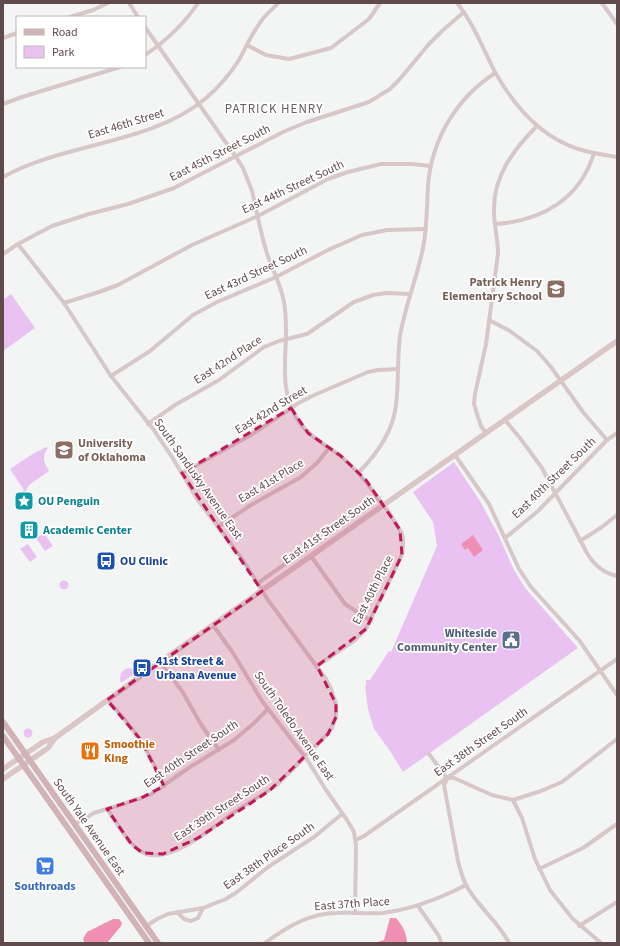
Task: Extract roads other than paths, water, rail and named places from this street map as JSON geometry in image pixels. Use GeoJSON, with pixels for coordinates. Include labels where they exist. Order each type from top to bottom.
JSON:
{"type":"FeatureCollection","features":[{"type":"Feature","properties":{"kind":"main road","name":"East 41st Street South"},"geometry":{"type":"LineString","coordinates":[[3,769],[43,742],[55,738],[160,662],[384,506],[561,380],[616,344]]}},
{"type":"Feature","properties":{"kind":"main road","name":"South Yale Avenue East"},"geometry":{"type":"LineString","coordinates":[[3,722],[158,943]]}},
{"type":"Feature","properties":{"kind":"main road","name":"South Yale Avenue East"},"geometry":{"type":"LineString","coordinates":[[3,736],[149,943]]}},
{"type":"Feature","properties":{"kind":"main road","name":"East 41st Street South"},"geometry":{"type":"LineString","coordinates":[[3,779],[48,748],[55,738]]}},
{"type":"Feature","properties":{"kind":"street"},"geometry":{"type":"LineString","coordinates":[[73,16],[93,10],[108,3]]}},
{"type":"Feature","properties":{"kind":"street"},"geometry":{"type":"LineString","coordinates":[[129,3],[137,16]]}},
{"type":"Feature","properties":{"kind":"street"},"geometry":{"type":"LineString","coordinates":[[146,54],[159,46],[181,25],[198,3]]}},
{"type":"Feature","properties":{"kind":"street","name":"East 46th Street"},"geometry":{"type":"LineString","coordinates":[[3,176],[45,159],[163,124],[181,116],[212,93],[231,71],[262,19],[278,3]]}},
{"type":"Feature","properties":{"kind":"street"},"geometry":{"type":"LineString","coordinates":[[247,45],[266,55],[289,59],[331,48],[368,19],[380,3]]}},
{"type":"Feature","properties":{"kind":"street"},"geometry":{"type":"LineString","coordinates":[[458,3],[476,34],[495,73],[510,97],[537,126],[564,144],[594,153],[617,157]]}},
{"type":"Feature","properties":{"kind":"street"},"geometry":{"type":"LineString","coordinates":[[602,3],[617,24]]}},
{"type":"Feature","properties":{"kind":"street","name":"East 45th Street South"},"geometry":{"type":"LineString","coordinates":[[3,254],[18,244],[52,226],[68,220],[128,204],[174,188],[283,132],[307,122],[369,102],[399,80],[442,30],[464,12]]}},
{"type":"Feature","properties":{"kind":"street","name":"East 40th Place"},"geometry":{"type":"LineString","coordinates":[[146,28],[236,157],[249,182],[266,252],[285,306],[285,381],[286,393],[291,408],[305,429],[359,472],[379,498],[402,535],[403,549],[399,562],[366,630],[355,640],[317,666]]}},
{"type":"Feature","properties":{"kind":"street"},"geometry":{"type":"LineString","coordinates":[[3,38],[16,33]]}},
{"type":"Feature","properties":{"kind":"street"},"geometry":{"type":"LineString","coordinates":[[3,104],[117,68]]}},
{"type":"Feature","properties":{"kind":"street"},"geometry":{"type":"LineString","coordinates":[[359,472],[371,460],[386,438],[396,406],[400,337],[404,315],[417,275],[426,229],[428,184],[431,166],[439,138],[447,123],[471,91],[495,73]]}},
{"type":"Feature","properties":{"kind":"street"},"geometry":{"type":"LineString","coordinates":[[486,433],[476,414],[474,399],[476,384],[486,344],[498,254],[494,199],[500,177],[511,154],[537,126]]}},
{"type":"Feature","properties":{"kind":"street"},"geometry":{"type":"LineString","coordinates":[[495,224],[517,222],[528,219],[559,204],[573,191],[584,176],[591,164],[594,153]]}},
{"type":"Feature","properties":{"kind":"street","name":"East 44th Street South"},"geometry":{"type":"LineString","coordinates":[[64,303],[99,292],[118,284],[192,245],[258,216],[328,179],[348,172],[381,164],[412,164],[431,166]]}},
{"type":"Feature","properties":{"kind":"street","name":"East 43rd Street South"},"geometry":{"type":"LineString","coordinates":[[111,376],[150,351],[206,307],[276,277],[328,250],[362,235],[387,230],[426,229]]}},
{"type":"Feature","properties":{"kind":"street","name":"South Sandusky Avenue East"},"geometry":{"type":"LineString","coordinates":[[18,244],[64,303],[111,376],[148,424],[182,473],[197,499],[242,559],[268,600],[317,666],[331,689],[336,704],[336,717],[328,734]]}},
{"type":"Feature","properties":{"kind":"street","name":"East 42nd Place"},"geometry":{"type":"LineString","coordinates":[[148,424],[175,405],[219,380],[272,343],[308,334],[362,298],[386,293],[410,294]]}},
{"type":"Feature","properties":{"kind":"street"},"geometry":{"type":"LineString","coordinates":[[489,320],[510,331],[537,351],[561,380],[583,412],[607,440]]}},
{"type":"Feature","properties":{"kind":"street","name":"East 42nd Street"},"geometry":{"type":"LineString","coordinates":[[182,473],[251,434],[312,396],[368,372],[398,369]]}},
{"type":"Feature","properties":{"kind":"street"},"geometry":{"type":"LineString","coordinates":[[505,420],[533,454],[550,482],[580,541],[595,566],[607,573],[617,576]]}},
{"type":"Feature","properties":{"kind":"street","name":"East 40th Street South"},"geometry":{"type":"LineString","coordinates":[[505,538],[529,518],[607,440],[617,433]]}},
{"type":"Feature","properties":{"kind":"street","name":"East 41st Place"},"geometry":{"type":"LineString","coordinates":[[218,527],[251,504],[301,477],[318,462],[329,448]]}},
{"type":"Feature","properties":{"kind":"street"},"geometry":{"type":"LineString","coordinates":[[455,455],[489,504],[519,569],[530,586],[538,597],[574,635],[617,695]]}},
{"type":"Feature","properties":{"kind":"street","name":"East 41st Street South"},"geometry":{"type":"LineString","coordinates":[[258,583],[379,498]]}},
{"type":"Feature","properties":{"kind":"street"},"geometry":{"type":"LineString","coordinates":[[580,541],[617,516]]}},
{"type":"Feature","properties":{"kind":"street"},"geometry":{"type":"LineString","coordinates":[[311,556],[346,604],[371,621]]}},
{"type":"Feature","properties":{"kind":"street","name":"South Toledo Avenue East"},"geometry":{"type":"LineString","coordinates":[[213,625],[233,653],[268,709],[305,756],[351,826],[356,840]]}},
{"type":"Feature","properties":{"kind":"street","name":"East 38th Street South"},"geometry":{"type":"LineString","coordinates":[[356,840],[364,836],[617,659]]}},
{"type":"Feature","properties":{"kind":"street"},"geometry":{"type":"LineString","coordinates":[[160,662],[182,691],[202,726],[219,750]]}},
{"type":"Feature","properties":{"kind":"street"},"geometry":{"type":"LineString","coordinates":[[107,700],[131,726],[141,740],[164,786]]}},
{"type":"Feature","properties":{"kind":"street","name":"East 40th Street South"},"geometry":{"type":"LineString","coordinates":[[75,824],[94,813],[141,798],[164,786],[238,736],[268,709]]}},
{"type":"Feature","properties":{"kind":"street","name":"East 39th Street South"},"geometry":{"type":"LineString","coordinates":[[107,809],[137,850],[147,855],[157,856],[180,848],[198,838],[236,811],[269,791],[328,734]]}},
{"type":"Feature","properties":{"kind":"street"},"geometry":{"type":"LineString","coordinates":[[447,778],[454,778],[492,795],[513,800],[541,791],[562,782],[617,740]]}},
{"type":"Feature","properties":{"kind":"street"},"geometry":{"type":"LineString","coordinates":[[429,754],[447,778]]}},
{"type":"Feature","properties":{"kind":"street"},"geometry":{"type":"LineString","coordinates":[[447,778],[444,785],[458,861],[466,885],[474,898],[494,920],[510,943]]}},
{"type":"Feature","properties":{"kind":"street"},"geometry":{"type":"LineString","coordinates":[[513,800],[522,818],[539,869],[557,901],[579,926],[600,943]]}},
{"type":"Feature","properties":{"kind":"street","name":"East 38th Place South"},"geometry":{"type":"LineString","coordinates":[[146,926],[162,916],[203,908],[237,892],[268,867],[314,836],[342,814]]}},
{"type":"Feature","properties":{"kind":"street"},"geometry":{"type":"LineString","coordinates":[[539,869],[583,848],[617,824]]}},
{"type":"Feature","properties":{"kind":"street"},"geometry":{"type":"LineString","coordinates":[[355,913],[356,840]]}},
{"type":"Feature","properties":{"kind":"street","name":"East 37th Place"},"geometry":{"type":"LineString","coordinates":[[265,943],[290,926],[308,917],[328,913],[383,913],[418,906],[438,900],[466,885]]}},
{"type":"Feature","properties":{"kind":"street"},"geometry":{"type":"LineString","coordinates":[[579,926],[617,902]]}},
{"type":"Feature","properties":{"kind":"street"},"geometry":{"type":"LineString","coordinates":[[418,906],[439,936],[441,943]]}},
{"type":"Feature","properties":{"kind":"street","name":"East 38th Place South"},"geometry":{"type":"LineString","coordinates":[[177,912],[184,919],[191,921],[198,918],[203,908]]}},
{"type":"Feature","properties":{"kind":"place","name":"Patrick Henry Elementary School"},"geometry":{"type":"Point","coordinates":[556,289]}},
{"type":"Feature","properties":{"kind":"place","name":"University of Oklahoma"},"geometry":{"type":"Point","coordinates":[64,450]}},
{"type":"Feature","properties":{"kind":"place","name":"OU Penguin"},"geometry":{"type":"Point","coordinates":[24,501]}},
{"type":"Feature","properties":{"kind":"place","name":"Academic Center"},"geometry":{"type":"Point","coordinates":[29,530]}},
{"type":"Feature","properties":{"kind":"place","name":"OU Clinic"},"geometry":{"type":"Point","coordinates":[106,561]}},
{"type":"Feature","properties":{"kind":"place","name":"Whiteside Community Center"},"geometry":{"type":"Point","coordinates":[511,640]}},
{"type":"Feature","properties":{"kind":"place","name":"41st Street & Urbana Avenue"},"geometry":{"type":"Point","coordinates":[142,668]}},
{"type":"Feature","properties":{"kind":"place","name":"Smoothie King"},"geometry":{"type":"Point","coordinates":[90,751]}},
{"type":"Feature","properties":{"kind":"place","name":"Southroads"},"geometry":{"type":"Point","coordinates":[45,866]}},
{"type":"Feature","properties":{"kind":"district","name":"PATRICK HENRY"},"geometry":{"type":"Point","coordinates":[274,109]}}]}
